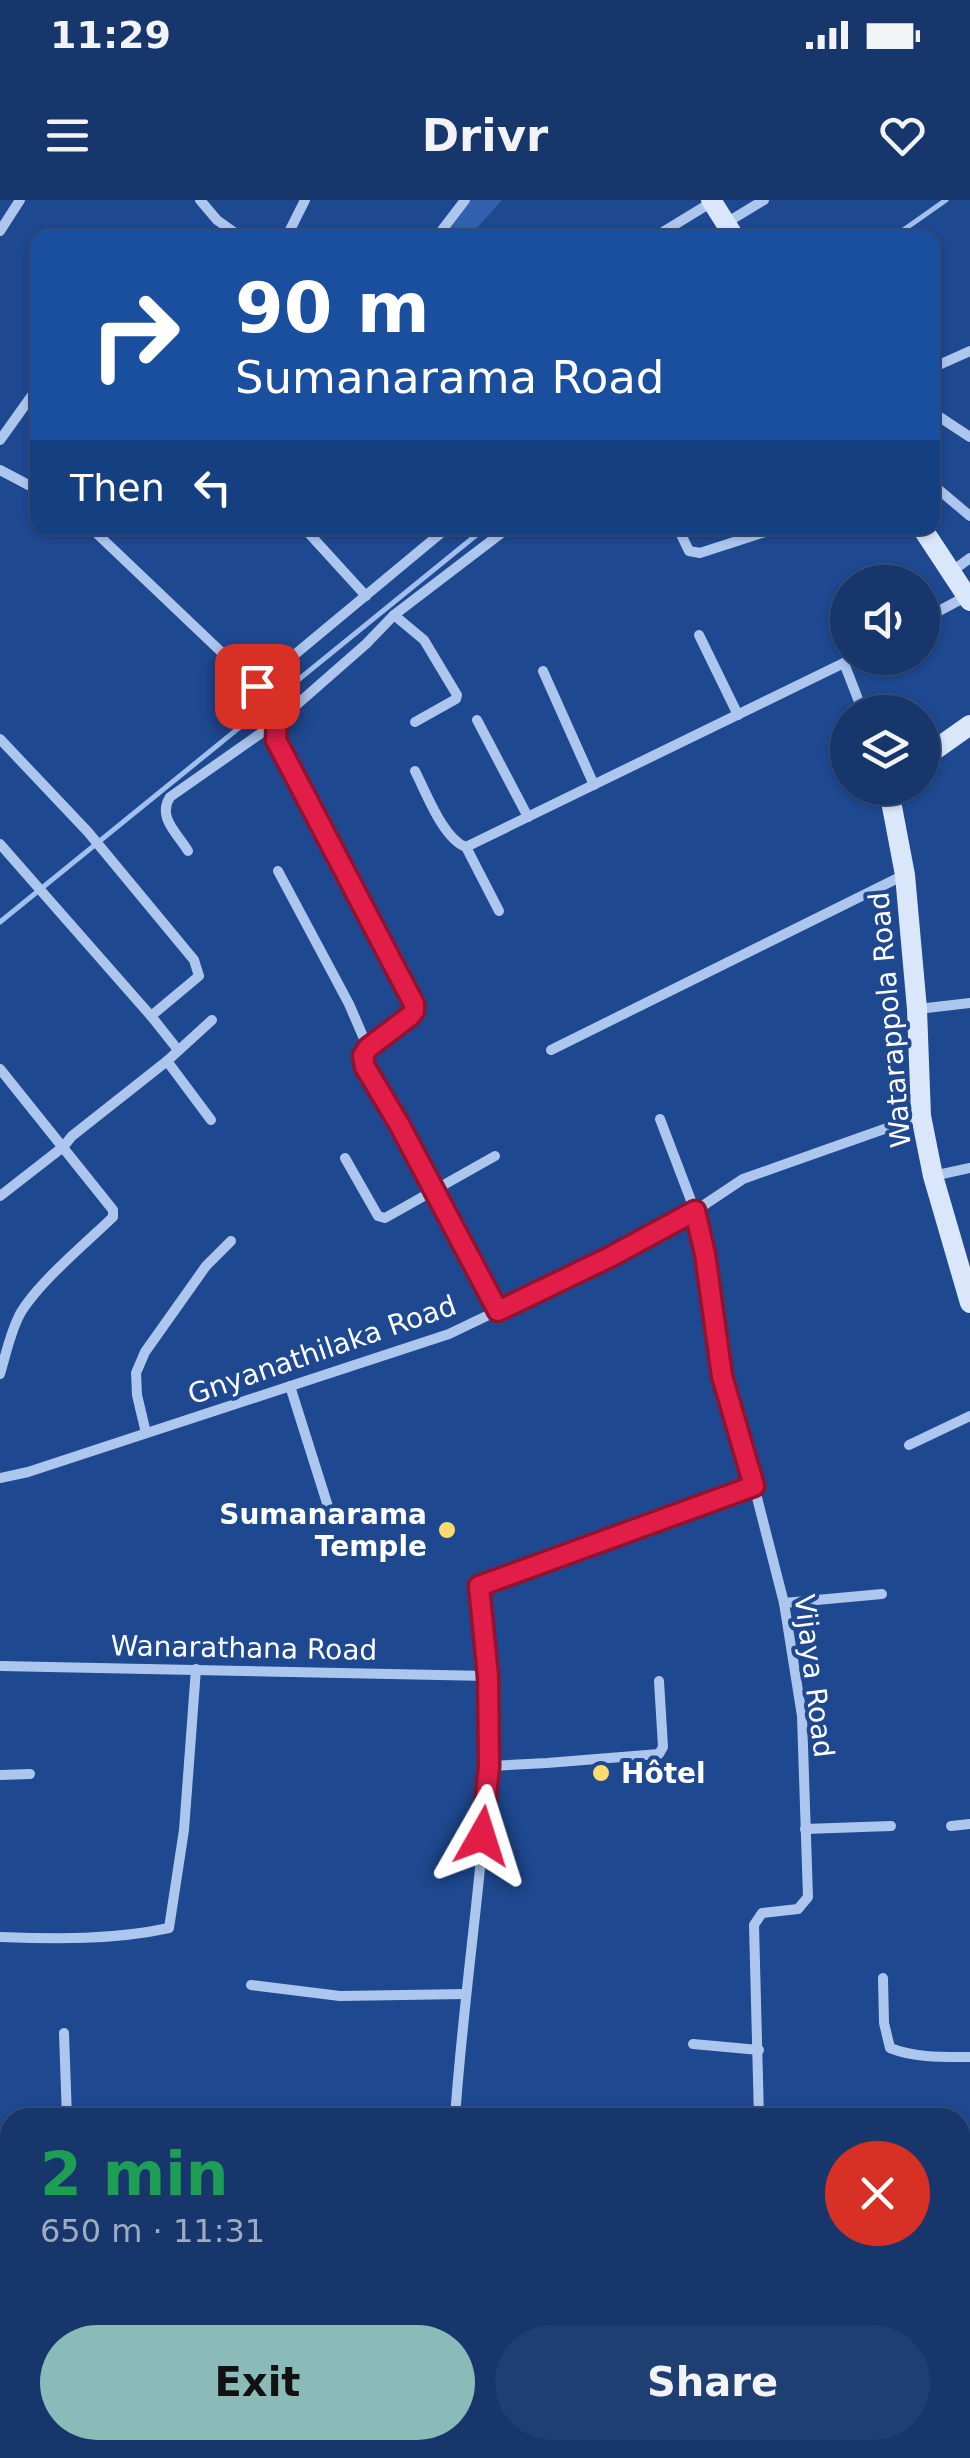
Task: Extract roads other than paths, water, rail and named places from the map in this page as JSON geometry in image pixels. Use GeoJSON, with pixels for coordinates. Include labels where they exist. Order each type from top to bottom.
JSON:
{"type":"FeatureCollection","features":[{"type":"Feature","properties":{"kind":"street"},"geometry":{"type":"LineString","coordinates":[[0,231],[20,200]]}},
{"type":"Feature","properties":{"kind":"street"},"geometry":{"type":"LineString","coordinates":[[200,200],[231,230]]}},
{"type":"Feature","properties":{"kind":"street"},"geometry":{"type":"LineString","coordinates":[[290,230],[305,200]]}},
{"type":"Feature","properties":{"kind":"street"},"geometry":{"type":"LineString","coordinates":[[442,230],[465,200]]}},
{"type":"Feature","properties":{"kind":"street"},"geometry":{"type":"LineString","coordinates":[[666,230],[712,201],[731,230],[764,200]]}},
{"type":"Feature","properties":{"kind":"street"},"geometry":{"type":"LineString","coordinates":[[940,365],[967,356]]}},
{"type":"Feature","properties":{"kind":"street"},"geometry":{"type":"LineString","coordinates":[[0,440],[30,398]]}},
{"type":"Feature","properties":{"kind":"street"},"geometry":{"type":"LineString","coordinates":[[940,417],[970,437]]}},
{"type":"Feature","properties":{"kind":"street"},"geometry":{"type":"LineString","coordinates":[[0,470],[30,486]]}},
{"type":"Feature","properties":{"kind":"street"},"geometry":{"type":"LineString","coordinates":[[940,491],[970,516]]}},
{"type":"Feature","properties":{"kind":"street"},"geometry":{"type":"LineString","coordinates":[[98,535],[261,692],[277,717],[276,740],[414,1004],[410,1016],[368,1048],[363,1056],[365,1067],[498,1311]]}},
{"type":"Feature","properties":{"kind":"street"},"geometry":{"type":"LineString","coordinates":[[310,535],[366,596]]}},
{"type":"Feature","properties":{"kind":"street"},"geometry":{"type":"LineString","coordinates":[[261,692],[437,535]]}},
{"type":"Feature","properties":{"kind":"street"},"geometry":{"type":"LineString","coordinates":[[188,850],[164,814],[170,797],[277,717],[366,644],[394,614],[499,535]]}},
{"type":"Feature","properties":{"kind":"street"},"geometry":{"type":"LineString","coordinates":[[681,535],[689,551],[700,554],[757,535]]}},
{"type":"Feature","properties":{"kind":"street"},"geometry":{"type":"LineString","coordinates":[[927,535],[968,599],[940,612]]}},
{"type":"Feature","properties":{"kind":"street"},"geometry":{"type":"LineString","coordinates":[[952,572],[970,558]]}},
{"type":"Feature","properties":{"kind":"street"},"geometry":{"type":"LineString","coordinates":[[394,614],[424,640],[457,695],[456,700],[415,722]]}},
{"type":"Feature","properties":{"kind":"street"},"geometry":{"type":"LineString","coordinates":[[698,635],[738,716]]}},
{"type":"Feature","properties":{"kind":"street"},"geometry":{"type":"LineString","coordinates":[[414,771],[448,833],[458,845],[466,847],[830,670]]}},
{"type":"Feature","properties":{"kind":"street"},"geometry":{"type":"LineString","coordinates":[[543,671],[594,785]]}},
{"type":"Feature","properties":{"kind":"street"},"geometry":{"type":"LineString","coordinates":[[477,720],[528,817]]}},
{"type":"Feature","properties":{"kind":"street"},"geometry":{"type":"LineString","coordinates":[[940,747],[970,725]]}},
{"type":"Feature","properties":{"kind":"street"},"geometry":{"type":"LineString","coordinates":[[0,739],[88,832],[194,960],[198,976],[151,1016]]}},
{"type":"Feature","properties":{"kind":"street","name":"Watarappola Road"},"geometry":{"type":"LineString","coordinates":[[892,805],[905,875],[917,1009],[921,1116],[933,1176],[970,1303]]}},
{"type":"Feature","properties":{"kind":"street"},"geometry":{"type":"LineString","coordinates":[[0,844],[178,1050]]}},
{"type":"Feature","properties":{"kind":"street"},"geometry":{"type":"LineString","coordinates":[[466,847],[499,912]]}},
{"type":"Feature","properties":{"kind":"street"},"geometry":{"type":"LineString","coordinates":[[278,871],[349,1004],[368,1048]]}},
{"type":"Feature","properties":{"kind":"street"},"geometry":{"type":"LineString","coordinates":[[551,1050],[905,875]]}},
{"type":"Feature","properties":{"kind":"street"},"geometry":{"type":"LineString","coordinates":[[917,1009],[970,1002]]}},
{"type":"Feature","properties":{"kind":"street"},"geometry":{"type":"LineString","coordinates":[[0,1196],[63,1148],[72,1136],[212,1020]]}},
{"type":"Feature","properties":{"kind":"street"},"geometry":{"type":"LineString","coordinates":[[167,1060],[210,1120]]}},
{"type":"Feature","properties":{"kind":"street"},"geometry":{"type":"LineString","coordinates":[[0,1069],[113,1210],[112,1216],[21,1312],[2,1356],[0,1374]]}},
{"type":"Feature","properties":{"kind":"street","name":"Gnyanathilaka Road"},"geometry":{"type":"LineString","coordinates":[[0,1478],[449,1334],[610,1257],[695,1211],[743,1179],[921,1116]]}},
{"type":"Feature","properties":{"kind":"street","name":"Vijaya Road"},"geometry":{"type":"LineString","coordinates":[[660,1119],[695,1211],[722,1376],[784,1604],[802,1716],[808,1898],[798,1909],[762,1913],[754,1925],[760,2108]]}},
{"type":"Feature","properties":{"kind":"street"},"geometry":{"type":"LineString","coordinates":[[345,1158],[378,1216],[385,1218],[495,1156]]}},
{"type":"Feature","properties":{"kind":"street"},"geometry":{"type":"LineString","coordinates":[[933,1176],[970,1168]]}},
{"type":"Feature","properties":{"kind":"street"},"geometry":{"type":"LineString","coordinates":[[146,1433],[136,1373],[145,1352],[206,1266],[231,1240]]}},
{"type":"Feature","properties":{"kind":"street"},"geometry":{"type":"LineString","coordinates":[[290,1386],[332,1519]]}},
{"type":"Feature","properties":{"kind":"street"},"geometry":{"type":"LineString","coordinates":[[909,1445],[970,1416]]}},
{"type":"Feature","properties":{"kind":"street"},"geometry":{"type":"LineString","coordinates":[[456,2108],[489,1766],[488,1676],[479,1586],[754,1486]]}},
{"type":"Feature","properties":{"kind":"street"},"geometry":{"type":"LineString","coordinates":[[784,1604],[882,1594]]}},
{"type":"Feature","properties":{"kind":"street","name":"Wanarathana Road"},"geometry":{"type":"LineString","coordinates":[[0,1666],[488,1676]]}},
{"type":"Feature","properties":{"kind":"street"},"geometry":{"type":"LineString","coordinates":[[0,1937],[108,1937],[170,1928],[184,1830],[196,1669]]}},
{"type":"Feature","properties":{"kind":"street"},"geometry":{"type":"LineString","coordinates":[[489,1766],[659,1754],[659,1680]]}},
{"type":"Feature","properties":{"kind":"street"},"geometry":{"type":"LineString","coordinates":[[0,1775],[30,1774]]}},
{"type":"Feature","properties":{"kind":"street"},"geometry":{"type":"LineString","coordinates":[[951,1826],[970,1824]]}},
{"type":"Feature","properties":{"kind":"street"},"geometry":{"type":"LineString","coordinates":[[805,1829],[892,1826]]}},
{"type":"Feature","properties":{"kind":"street"},"geometry":{"type":"LineString","coordinates":[[883,1978],[884,2024],[890,2048],[903,2054],[970,2057]]}},
{"type":"Feature","properties":{"kind":"street"},"geometry":{"type":"LineString","coordinates":[[251,1985],[340,1996],[466,1994]]}},
{"type":"Feature","properties":{"kind":"street"},"geometry":{"type":"LineString","coordinates":[[64,2033],[67,2108]]}},
{"type":"Feature","properties":{"kind":"street"},"geometry":{"type":"LineString","coordinates":[[693,2044],[759,2050]]}},
{"type":"Feature","properties":{"kind":"waterway"},"geometry":{"type":"LineString","coordinates":[[903,230],[946,200]]}},
{"type":"Feature","properties":{"kind":"waterway"},"geometry":{"type":"LineString","coordinates":[[0,922],[476,535]]}},
{"type":"Feature","properties":{"kind":"place","name":"Sumanarama Temple"},"geometry":{"type":"Point","coordinates":[447,1530]}},
{"type":"Feature","properties":{"kind":"place","name":"Hôtel"},"geometry":{"type":"Point","coordinates":[601,1773]}}]}
